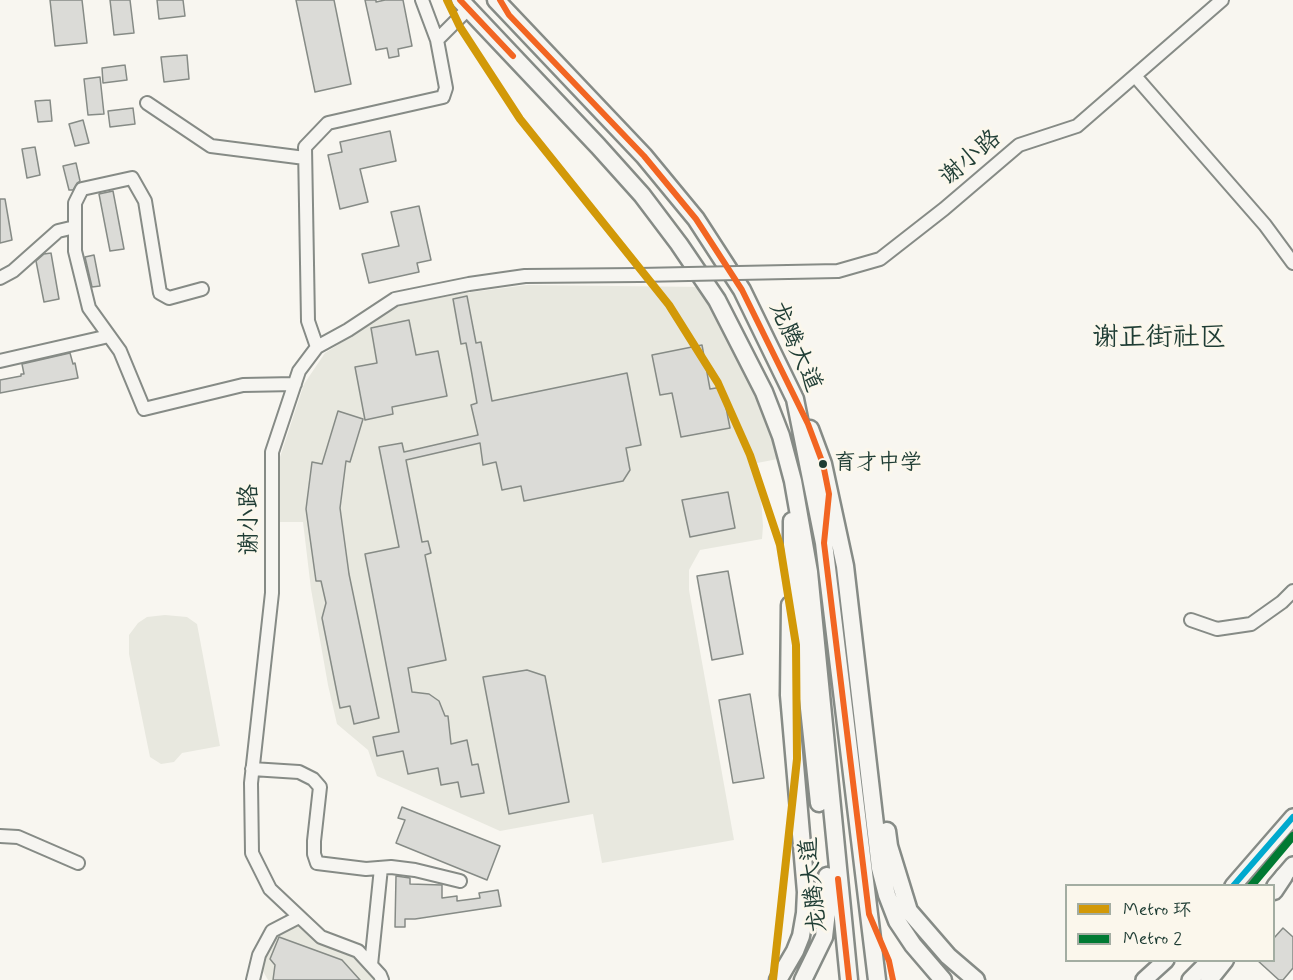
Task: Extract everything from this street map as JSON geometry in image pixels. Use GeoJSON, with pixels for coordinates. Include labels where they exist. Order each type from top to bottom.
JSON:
{"type":"FeatureCollection","features":[{"type":"Feature","properties":{"kind":"highway","name":"龙腾大道"},"geometry":{"type":"LineString","coordinates":[[498,0],[509,15],[644,156],[696,219],[742,291],[795,399],[824,543],[877,980]]}},
{"type":"Feature","properties":{"kind":"highway","name":"龙腾大道"},"geometry":{"type":"LineString","coordinates":[[462,2],[642,195],[717,300],[764,392],[781,436],[793,481],[809,572],[849,980]]}},
{"type":"Feature","properties":{"kind":"highway"},"geometry":{"type":"LineString","coordinates":[[795,399],[808,424],[819,454],[845,566],[880,868],[897,921],[907,937],[943,980]]}},
{"type":"Feature","properties":{"kind":"highway"},"geometry":{"type":"LineString","coordinates":[[778,980],[801,936],[806,892],[789,694],[788,651],[793,481]]}},
{"type":"Feature","properties":{"kind":"highway"},"geometry":{"type":"LineString","coordinates":[[824,543],[829,494]]}},
{"type":"Feature","properties":{"kind":"highway"},"geometry":{"type":"LineString","coordinates":[[829,494],[858,590],[889,846],[909,911],[948,956],[976,980]]}},
{"type":"Feature","properties":{"kind":"highway"},"geometry":{"type":"LineString","coordinates":[[792,547],[829,894],[824,938],[803,980]]}},
{"type":"Feature","properties":{"kind":"highway"},"geometry":{"type":"LineString","coordinates":[[1203,973],[1222,962]]}},
{"type":"Feature","properties":{"kind":"main road"},"geometry":{"type":"LineString","coordinates":[[1234,884],[1293,817]]}},
{"type":"Feature","properties":{"kind":"main road"},"geometry":{"type":"LineString","coordinates":[[1144,980],[1164,962]]}},
{"type":"Feature","properties":{"kind":"street"},"geometry":{"type":"LineString","coordinates":[[317,347],[309,321],[305,147],[328,123],[443,97],[446,88],[437,40],[422,0]]}},
{"type":"Feature","properties":{"kind":"street","name":"谢小路"},"geometry":{"type":"LineString","coordinates":[[382,980],[358,951],[321,937],[270,889],[252,853],[252,769],[272,593],[272,452],[299,371],[317,347],[395,299],[469,284],[525,276],[838,271],[880,259],[1019,146],[1077,126],[1222,0]]}},
{"type":"Feature","properties":{"kind":"street"},"geometry":{"type":"LineString","coordinates":[[437,40],[462,2]]}},
{"type":"Feature","properties":{"kind":"street"},"geometry":{"type":"LineString","coordinates":[[1135,75],[1265,225],[1293,263]]}},
{"type":"Feature","properties":{"kind":"street"},"geometry":{"type":"LineString","coordinates":[[147,103],[211,146],[305,158]]}},
{"type":"Feature","properties":{"kind":"street"},"geometry":{"type":"LineString","coordinates":[[202,289],[169,298],[160,293],[145,201],[132,178],[82,189],[75,203],[75,251],[89,308],[120,351],[144,409],[243,385],[295,384]]}},
{"type":"Feature","properties":{"kind":"street"},"geometry":{"type":"LineString","coordinates":[[0,278],[13,271],[58,231],[75,227]]}},
{"type":"Feature","properties":{"kind":"street"},"geometry":{"type":"LineString","coordinates":[[0,361],[109,336]]}},
{"type":"Feature","properties":{"kind":"street"},"geometry":{"type":"LineString","coordinates":[[1191,620],[1217,629],[1251,624],[1282,602],[1293,591]]}},
{"type":"Feature","properties":{"kind":"street"},"geometry":{"type":"LineString","coordinates":[[252,769],[299,772],[313,779],[320,787],[314,841],[317,863],[366,869],[391,867],[415,870],[460,881]]}},
{"type":"Feature","properties":{"kind":"street"},"geometry":{"type":"LineString","coordinates":[[0,836],[18,837],[78,863]]}},
{"type":"Feature","properties":{"kind":"street"},"geometry":{"type":"LineString","coordinates":[[371,965],[381,868]]}},
{"type":"Feature","properties":{"kind":"street"},"geometry":{"type":"LineString","coordinates":[[253,980],[259,955],[272,931],[299,917]]}},
{"type":"Feature","properties":{"kind":"shaded area"},"geometry":{"type":"Polygon","coordinates":[[[527,285],[705,287],[734,340],[783,458],[757,463],[763,526],[762,539],[700,550],[689,570],[689,590],[734,840],[602,863],[593,814],[500,831],[377,776],[368,750],[337,724],[311,589],[303,522],[280,522],[280,457],[304,384],[325,353],[398,306],[465,293],[527,285]]]}},
{"type":"Feature","properties":{"kind":"shaded area"},"geometry":{"type":"Polygon","coordinates":[[[165,615],[187,617],[197,624],[220,746],[182,753],[174,762],[161,764],[150,757],[129,654],[129,635],[138,623],[147,617],[165,615]]]}},
{"type":"Feature","properties":{"kind":"shaded area"},"geometry":{"type":"Polygon","coordinates":[[[297,922],[357,955],[378,980],[268,980],[260,966],[274,934],[297,922]]]}},
{"type":"Feature","properties":{"kind":"building"},"geometry":{"type":"Polygon","coordinates":[[[50,0],[82,0],[87,43],[55,46],[50,0]]]}},
{"type":"Feature","properties":{"kind":"building"},"geometry":{"type":"Polygon","coordinates":[[[110,0],[130,0],[134,33],[114,35],[110,0]]]}},
{"type":"Feature","properties":{"kind":"building"},"geometry":{"type":"Polygon","coordinates":[[[157,0],[183,0],[185,16],[159,19],[157,0]]]}},
{"type":"Feature","properties":{"kind":"building"},"geometry":{"type":"Polygon","coordinates":[[[296,0],[334,0],[351,84],[315,92],[296,0]]]}},
{"type":"Feature","properties":{"kind":"building"},"geometry":{"type":"Polygon","coordinates":[[[365,0],[376,0],[376,2],[403,0],[412,46],[398,49],[399,56],[389,58],[387,48],[376,50],[365,0]]]}},
{"type":"Feature","properties":{"kind":"building"},"geometry":{"type":"Polygon","coordinates":[[[187,55],[189,79],[164,82],[161,57],[187,55]]]}},
{"type":"Feature","properties":{"kind":"building"},"geometry":{"type":"Polygon","coordinates":[[[125,65],[127,80],[103,83],[102,68],[125,65]]]}},
{"type":"Feature","properties":{"kind":"building"},"geometry":{"type":"Polygon","coordinates":[[[100,77],[104,114],[88,115],[84,79],[100,77]]]}},
{"type":"Feature","properties":{"kind":"building"},"geometry":{"type":"Polygon","coordinates":[[[50,100],[52,121],[38,122],[35,101],[50,100]]]}},
{"type":"Feature","properties":{"kind":"building"},"geometry":{"type":"Polygon","coordinates":[[[133,108],[135,124],[110,127],[108,111],[133,108]]]}},
{"type":"Feature","properties":{"kind":"building"},"geometry":{"type":"Polygon","coordinates":[[[83,120],[89,143],[75,146],[69,124],[83,120]]]}},
{"type":"Feature","properties":{"kind":"building"},"geometry":{"type":"Polygon","coordinates":[[[390,131],[396,161],[360,169],[368,202],[340,209],[328,155],[342,152],[340,142],[390,131]]]}},
{"type":"Feature","properties":{"kind":"building"},"geometry":{"type":"Polygon","coordinates":[[[35,147],[40,175],[27,178],[22,149],[35,147]]]}},
{"type":"Feature","properties":{"kind":"building"},"geometry":{"type":"Polygon","coordinates":[[[76,163],[80,181],[73,190],[69,190],[63,166],[76,163]]]}},
{"type":"Feature","properties":{"kind":"building"},"geometry":{"type":"Polygon","coordinates":[[[113,191],[124,249],[110,251],[99,194],[113,191]]]}},
{"type":"Feature","properties":{"kind":"building"},"geometry":{"type":"Polygon","coordinates":[[[0,199],[5,199],[12,240],[0,243],[0,199]]]}},
{"type":"Feature","properties":{"kind":"building"},"geometry":{"type":"Polygon","coordinates":[[[419,206],[431,260],[417,263],[419,272],[369,283],[362,254],[399,246],[391,212],[419,206]]]}},
{"type":"Feature","properties":{"kind":"building"},"geometry":{"type":"Polygon","coordinates":[[[51,253],[59,299],[44,302],[36,261],[44,254],[51,253]]]}},
{"type":"Feature","properties":{"kind":"building"},"geometry":{"type":"Polygon","coordinates":[[[94,255],[100,286],[92,287],[85,257],[94,255]]]}},
{"type":"Feature","properties":{"kind":"building"},"geometry":{"type":"Polygon","coordinates":[[[467,296],[476,343],[481,342],[492,401],[627,373],[641,445],[626,448],[630,470],[623,481],[524,501],[521,486],[502,490],[496,462],[483,465],[480,443],[406,460],[422,542],[428,541],[431,553],[425,555],[446,660],[408,668],[412,692],[429,694],[439,701],[445,716],[448,716],[451,744],[467,740],[472,765],[478,764],[484,793],[461,797],[458,782],[441,785],[438,768],[408,774],[403,751],[377,756],[373,737],[399,732],[365,554],[399,547],[379,447],[402,443],[404,452],[478,435],[471,405],[477,403],[471,369],[466,343],[461,344],[453,299],[467,296]]]}},
{"type":"Feature","properties":{"kind":"building"},"geometry":{"type":"Polygon","coordinates":[[[409,320],[416,355],[438,351],[447,396],[392,407],[393,414],[365,420],[355,367],[377,363],[371,328],[409,320]]]}},
{"type":"Feature","properties":{"kind":"building"},"geometry":{"type":"Polygon","coordinates":[[[702,345],[710,389],[722,387],[730,428],[681,437],[672,393],[660,395],[652,355],[702,345]]]}},
{"type":"Feature","properties":{"kind":"building"},"geometry":{"type":"Polygon","coordinates":[[[70,353],[78,378],[0,393],[0,380],[24,374],[22,364],[70,353]]]}},
{"type":"Feature","properties":{"kind":"building"},"geometry":{"type":"Polygon","coordinates":[[[338,411],[363,419],[350,462],[346,461],[340,508],[349,574],[379,718],[354,724],[350,706],[340,708],[322,618],[326,603],[321,581],[316,581],[306,509],[312,462],[322,464],[338,411]]]}},
{"type":"Feature","properties":{"kind":"building"},"geometry":{"type":"Polygon","coordinates":[[[728,492],[735,528],[690,537],[682,500],[728,492]]]}},
{"type":"Feature","properties":{"kind":"building"},"geometry":{"type":"Polygon","coordinates":[[[728,571],[743,654],[712,660],[697,576],[728,571]]]}},
{"type":"Feature","properties":{"kind":"building"},"geometry":{"type":"Polygon","coordinates":[[[527,670],[545,676],[569,802],[509,814],[483,677],[527,670]]]}},
{"type":"Feature","properties":{"kind":"building"},"geometry":{"type":"Polygon","coordinates":[[[750,694],[764,778],[733,783],[719,700],[750,694]]]}},
{"type":"Feature","properties":{"kind":"building"},"geometry":{"type":"Polygon","coordinates":[[[402,807],[500,846],[487,880],[396,843],[405,820],[398,818],[402,807]]]}},
{"type":"Feature","properties":{"kind":"building"},"geometry":{"type":"Polygon","coordinates":[[[396,876],[410,878],[410,884],[442,885],[442,898],[457,896],[457,901],[480,898],[479,893],[498,890],[501,906],[405,919],[405,927],[395,927],[396,876]]]}},
{"type":"Feature","properties":{"kind":"building"},"geometry":{"type":"Polygon","coordinates":[[[1283,928],[1293,937],[1293,968],[1283,980],[1279,980],[1259,962],[1275,962],[1275,937],[1283,928]]]}},
{"type":"Feature","properties":{"kind":"building"},"geometry":{"type":"Polygon","coordinates":[[[279,937],[342,960],[360,980],[273,980],[275,965],[270,959],[279,937]]]}},
{"type":"Feature","properties":{"kind":"metro line","name":"环"},"geometry":{"type":"LineString","coordinates":[[447,0],[460,27],[520,119],[669,305],[718,383],[750,455],[780,545],[796,645],[797,759],[773,980]]}},
{"type":"Feature","properties":{"kind":"metro line","name":"2"},"geometry":{"type":"LineString","coordinates":[[1253,884],[1293,836]]}},
{"type":"Feature","properties":{"kind":"transit line"},"geometry":{"type":"LineString","coordinates":[[460,0],[513,56]]}},
{"type":"Feature","properties":{"kind":"transit line"},"geometry":{"type":"LineString","coordinates":[[500,0],[509,15],[644,156],[696,219],[742,290],[808,424],[823,464],[829,494],[824,543],[869,914],[889,961],[893,980]]}},
{"type":"Feature","properties":{"kind":"transit line"},"geometry":{"type":"LineString","coordinates":[[1235,884],[1293,817]]}},
{"type":"Feature","properties":{"kind":"transit line"},"geometry":{"type":"LineString","coordinates":[[838,879],[849,980]]}},
{"type":"Feature","properties":{"kind":"place","name":"育才中学"},"geometry":{"type":"Point","coordinates":[823,464]}},
{"type":"Feature","properties":{"kind":"district","name":"谢正街社区"},"geometry":{"type":"Point","coordinates":[1159,339]}}]}
